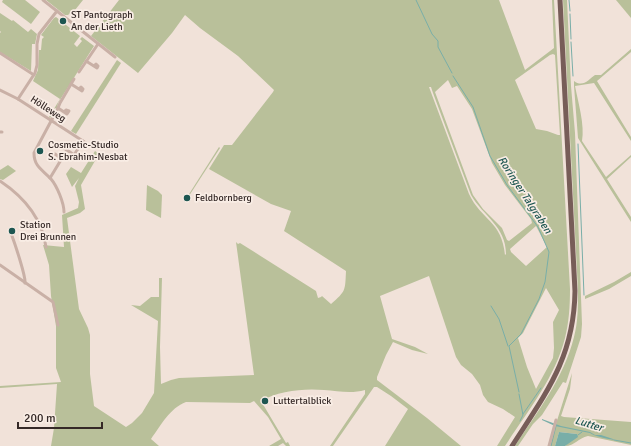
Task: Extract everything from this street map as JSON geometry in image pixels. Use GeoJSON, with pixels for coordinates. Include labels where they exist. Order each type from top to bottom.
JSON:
{"type":"FeatureCollection","features":[{"type":"Feature","properties":{"kind":"main road"},"geometry":{"type":"LineString","coordinates":[[512,446],[558,372],[567,348],[574,317],[575,291],[560,0]]}},
{"type":"Feature","properties":{"kind":"street"},"geometry":{"type":"LineString","coordinates":[[43,0],[115,57]]}},
{"type":"Feature","properties":{"kind":"street"},"geometry":{"type":"LineString","coordinates":[[18,99],[34,75],[37,65],[38,37],[57,11]]}},
{"type":"Feature","properties":{"kind":"street"},"geometry":{"type":"LineString","coordinates":[[79,72],[98,44]]}},
{"type":"Feature","properties":{"kind":"street"},"geometry":{"type":"LineString","coordinates":[[0,53],[34,75]]}},
{"type":"Feature","properties":{"kind":"street"},"geometry":{"type":"LineString","coordinates":[[86,61],[94,66]]}},
{"type":"Feature","properties":{"kind":"street"},"geometry":{"type":"LineString","coordinates":[[64,212],[64,204],[53,181],[42,172],[36,163],[34,153],[74,79]]}},
{"type":"Feature","properties":{"kind":"street"},"geometry":{"type":"LineString","coordinates":[[71,84],[79,89]]}},
{"type":"Feature","properties":{"kind":"street","name":"Hölleweg"},"geometry":{"type":"LineString","coordinates":[[0,90],[18,99],[85,142],[74,155],[66,150]]}},
{"type":"Feature","properties":{"kind":"street"},"geometry":{"type":"LineString","coordinates":[[58,108],[64,112]]}},
{"type":"Feature","properties":{"kind":"street"},"geometry":{"type":"LineString","coordinates":[[50,178],[66,150],[60,146]]}},
{"type":"Feature","properties":{"kind":"street"},"geometry":{"type":"LineString","coordinates":[[55,154],[61,158]]}},
{"type":"Feature","properties":{"kind":"street"},"geometry":{"type":"LineString","coordinates":[[0,182],[14,191],[33,212],[42,230],[46,247]]}},
{"type":"Feature","properties":{"kind":"street"},"geometry":{"type":"LineString","coordinates":[[12,236],[26,277],[25,283]]}},
{"type":"Feature","properties":{"kind":"street"},"geometry":{"type":"LineString","coordinates":[[0,265],[53,302],[58,325]]}},
{"type":"Feature","properties":{"kind":"street"},"geometry":{"type":"LineString","coordinates":[[549,446],[555,421]]}},
{"type":"Feature","properties":{"kind":"green space"},"geometry":{"type":"Polygon","coordinates":[[[3,0],[25,0],[40,12],[31,24],[2,2],[3,0]]]}},
{"type":"Feature","properties":{"kind":"green space"},"geometry":{"type":"Polygon","coordinates":[[[46,0],[83,0],[75,10],[68,15],[65,15],[46,0]]]}},
{"type":"Feature","properties":{"kind":"green space"},"geometry":{"type":"Polygon","coordinates":[[[119,0],[499,0],[525,70],[554,48],[552,0],[554,0],[570,289],[568,320],[565,338],[560,353],[547,381],[505,446],[497,446],[515,417],[488,402],[483,395],[480,385],[472,374],[461,365],[456,357],[429,276],[380,296],[392,339],[415,347],[428,354],[412,350],[393,342],[386,355],[377,380],[461,446],[385,446],[408,409],[391,396],[377,387],[374,387],[333,446],[330,446],[365,394],[365,390],[350,392],[316,389],[300,390],[275,395],[261,401],[286,443],[288,442],[290,446],[286,446],[283,443],[278,446],[269,446],[281,439],[268,417],[254,401],[250,403],[186,402],[175,408],[151,439],[159,446],[51,446],[54,428],[57,384],[0,388],[0,386],[61,382],[56,368],[56,326],[51,296],[49,265],[43,245],[64,247],[62,215],[78,208],[79,202],[75,186],[79,178],[72,187],[66,174],[71,167],[81,173],[95,151],[99,154],[81,185],[85,209],[80,213],[67,218],[79,309],[90,335],[90,374],[94,406],[126,427],[142,413],[154,393],[158,321],[131,305],[140,306],[151,297],[159,297],[159,278],[162,278],[160,347],[161,384],[179,378],[254,375],[236,242],[238,244],[240,243],[316,291],[318,298],[322,296],[331,304],[344,290],[345,283],[346,271],[284,231],[291,211],[271,204],[209,169],[224,145],[232,145],[274,90],[238,56],[185,15],[172,33],[138,73],[91,36],[119,0]],[[550,55],[515,80],[536,129],[560,135],[555,55],[550,55]],[[448,80],[435,92],[473,195],[483,209],[502,228],[507,240],[509,241],[532,223],[531,219],[505,185],[492,163],[472,109],[457,86],[452,88],[448,80]],[[429,87],[469,194],[479,210],[500,235],[505,255],[505,244],[502,236],[493,222],[471,195],[431,87],[429,87]],[[536,226],[510,249],[511,252],[526,266],[547,247],[536,226]],[[546,288],[523,333],[518,338],[536,389],[553,358],[553,322],[559,310],[546,288]]]}},
{"type":"Feature","properties":{"kind":"green space"},"geometry":{"type":"Polygon","coordinates":[[[563,0],[567,0],[575,133],[582,324],[581,337],[566,383],[563,382],[542,415],[533,424],[518,446],[515,446],[541,407],[564,367],[574,337],[577,320],[578,291],[563,0]]]}},
{"type":"Feature","properties":{"kind":"green space"},"geometry":{"type":"Polygon","coordinates":[[[616,0],[631,0],[631,18],[616,0]]]}},
{"type":"Feature","properties":{"kind":"green space"},"geometry":{"type":"Polygon","coordinates":[[[0,13],[12,21],[13,20],[28,32],[31,29],[37,34],[35,44],[32,44],[31,71],[0,52],[0,13]]]}},
{"type":"Feature","properties":{"kind":"green space"},"geometry":{"type":"Polygon","coordinates":[[[56,17],[80,36],[74,44],[77,47],[82,41],[80,39],[82,37],[94,46],[58,103],[57,109],[55,108],[52,113],[60,99],[33,81],[38,70],[39,50],[41,50],[42,39],[44,37],[41,35],[56,17]]]}},
{"type":"Feature","properties":{"kind":"green space"},"geometry":{"type":"Polygon","coordinates":[[[631,49],[631,52],[597,81],[631,137],[631,141],[594,83],[575,86],[582,121],[582,141],[606,177],[631,155],[631,157],[607,179],[631,217],[631,222],[578,138],[574,81],[580,84],[588,81],[595,75],[601,75],[631,49]]]}},
{"type":"Feature","properties":{"kind":"green space"},"geometry":{"type":"Polygon","coordinates":[[[117,60],[121,63],[76,134],[71,131],[117,60]]]}},
{"type":"Feature","properties":{"kind":"green space"},"geometry":{"type":"Polygon","coordinates":[[[219,147],[220,148],[184,202],[219,147]]]}},
{"type":"Feature","properties":{"kind":"green space"},"geometry":{"type":"Polygon","coordinates":[[[8,165],[16,171],[3,180],[0,179],[0,170],[8,165]]]}},
{"type":"Feature","properties":{"kind":"green space"},"geometry":{"type":"Polygon","coordinates":[[[147,185],[162,195],[161,218],[146,210],[147,185]]]}},
{"type":"Feature","properties":{"kind":"green space"},"geometry":{"type":"Polygon","coordinates":[[[631,272],[631,276],[609,289],[585,299],[585,296],[631,272]]]}},
{"type":"Feature","properties":{"kind":"green space"},"geometry":{"type":"Polygon","coordinates":[[[572,373],[570,389],[561,416],[631,422],[631,445],[588,436],[571,445],[565,446],[577,434],[559,432],[555,446],[550,446],[572,373]]]}},
{"type":"Feature","properties":{"kind":"water"},"geometry":{"type":"Polygon","coordinates":[[[542,419],[561,426],[590,432],[595,435],[590,433],[555,426],[542,419]]]}},
{"type":"Feature","properties":{"kind":"water"},"geometry":{"type":"Polygon","coordinates":[[[559,432],[577,434],[578,437],[565,446],[555,446],[559,432]]]}},
{"type":"Feature","properties":{"kind":"water"},"geometry":{"type":"Polygon","coordinates":[[[595,435],[601,435],[614,440],[598,436],[595,435]]]}},
{"type":"Feature","properties":{"kind":"waterway","name":"Roringer Talgraben"},"geometry":{"type":"LineString","coordinates":[[416,0],[432,34],[438,41],[438,47],[452,73]]}},
{"type":"Feature","properties":{"kind":"waterway"},"geometry":{"type":"LineString","coordinates":[[569,0],[570,11]]}},
{"type":"Feature","properties":{"kind":"waterway"},"geometry":{"type":"LineString","coordinates":[[570,14],[571,39]]}},
{"type":"Feature","properties":{"kind":"waterway"},"geometry":{"type":"LineString","coordinates":[[571,42],[573,76]]}},
{"type":"Feature","properties":{"kind":"waterway","name":"Roringer Talgraben"},"geometry":{"type":"LineString","coordinates":[[453,76],[473,107],[490,156],[507,185],[538,227],[549,252],[545,282],[539,299],[521,334],[509,346],[519,392]]}},
{"type":"Feature","properties":{"kind":"waterway"},"geometry":{"type":"LineString","coordinates":[[578,144],[584,295]]}},
{"type":"Feature","properties":{"kind":"waterway"},"geometry":{"type":"LineString","coordinates":[[491,306],[499,319],[508,346]]}},
{"type":"Feature","properties":{"kind":"waterway"},"geometry":{"type":"LineString","coordinates":[[523,414],[541,388]]}},
{"type":"Feature","properties":{"kind":"waterway","name":"Roringer Talgraben"},"geometry":{"type":"LineString","coordinates":[[519,394],[523,415],[520,421]]}},
{"type":"Feature","properties":{"kind":"waterway"},"geometry":{"type":"LineString","coordinates":[[551,446],[556,426]]}},
{"type":"Feature","properties":{"kind":"waterway","name":"Lutter"},"geometry":{"type":"LineString","coordinates":[[578,435],[582,432]]}},
{"type":"Feature","properties":{"kind":"waterway","name":"Lutter"},"geometry":{"type":"LineString","coordinates":[[614,440],[631,443]]}},
{"type":"Feature","properties":{"kind":"place","name":"ST Pantograph An der Lieth"},"geometry":{"type":"Point","coordinates":[63,21]}},
{"type":"Feature","properties":{"kind":"place","name":"Cosmetic-Studio S. Ebrahim-Nesbat"},"geometry":{"type":"Point","coordinates":[40,151]}},
{"type":"Feature","properties":{"kind":"place","name":"Feldbornberg"},"geometry":{"type":"Point","coordinates":[187,198]}},
{"type":"Feature","properties":{"kind":"place","name":"Station Drei Brunnen"},"geometry":{"type":"Point","coordinates":[12,231]}},
{"type":"Feature","properties":{"kind":"place","name":"Luttertalblick"},"geometry":{"type":"Point","coordinates":[265,401]}}]}
